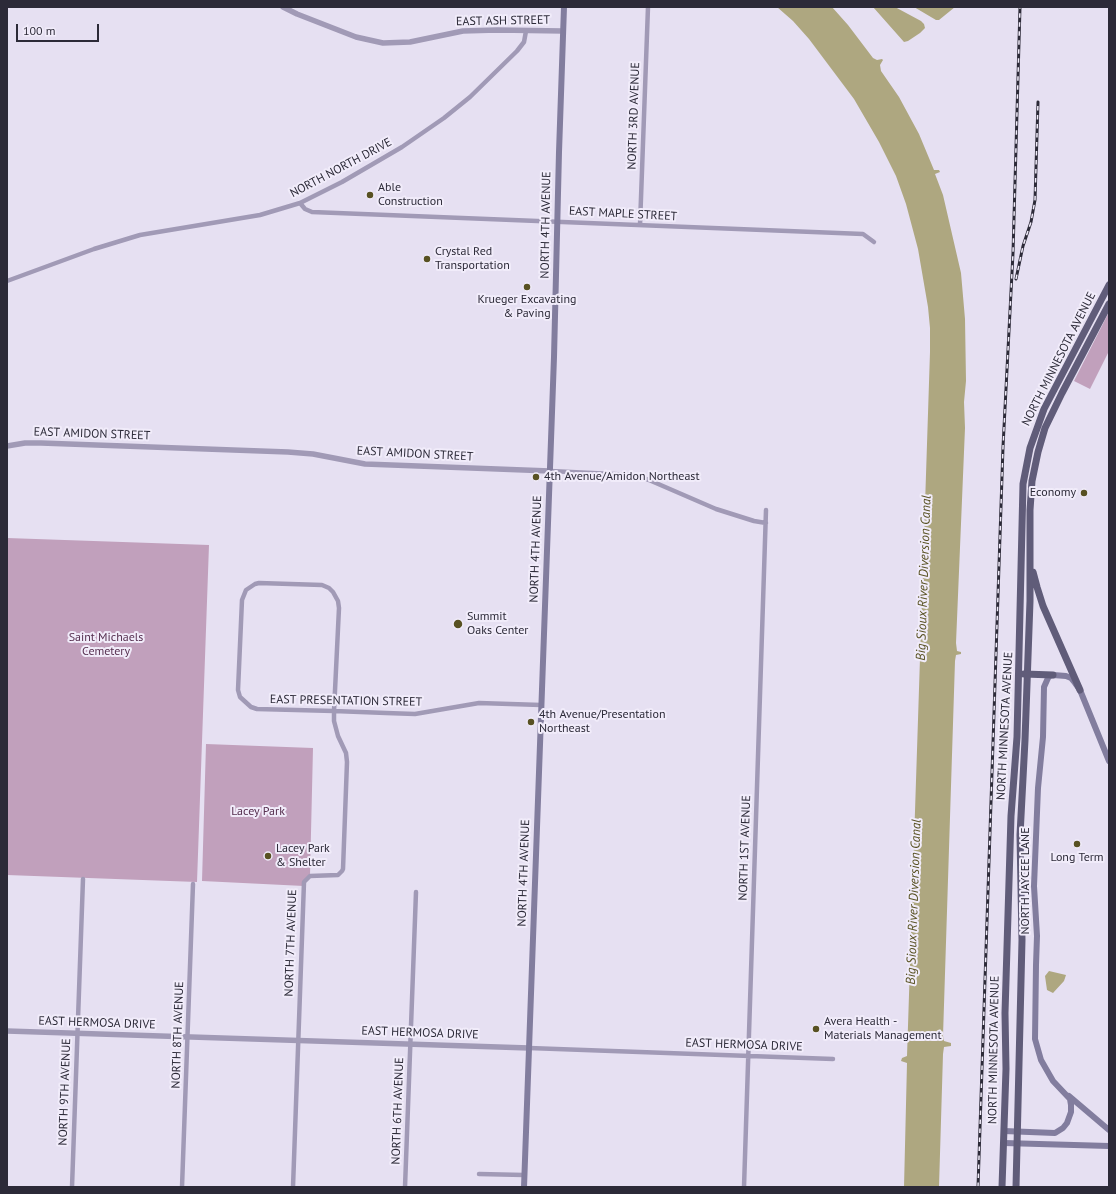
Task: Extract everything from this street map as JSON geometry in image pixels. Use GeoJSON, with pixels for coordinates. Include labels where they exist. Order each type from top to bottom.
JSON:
{"type":"FeatureCollection","features":[{"type":"Feature","properties":{"kind":"main road"},"geometry":{"type":"LineString","coordinates":[[563,31],[564,7]]}},
{"type":"Feature","properties":{"kind":"main road","name":"NORTH 4TH AVENUE"},"geometry":{"type":"LineString","coordinates":[[524,1187],[550,471],[563,31]]}},
{"type":"Feature","properties":{"kind":"main road","name":"NORTH MINNESOTA AVENUE"},"geometry":{"type":"LineString","coordinates":[[1002,1187],[1006,1069],[1005,1013],[1018,674],[1022,496],[1027,459],[1033,436],[1044,409],[1109,285]]}},
{"type":"Feature","properties":{"kind":"main road","name":"NORTH MINNESOTA AVENUE"},"geometry":{"type":"LineString","coordinates":[[1016,1187],[1022,940],[1020,835],[1030,601],[1032,481],[1041,440],[1052,413],[1109,304]]}},
{"type":"Feature","properties":{"kind":"main road"},"geometry":{"type":"LineString","coordinates":[[1030,541],[1034,575],[1039,596],[1109,761]]}},
{"type":"Feature","properties":{"kind":"main road"},"geometry":{"type":"LineString","coordinates":[[1018,674],[1069,677],[1080,690]]}},
{"type":"Feature","properties":{"kind":"main road","name":"NORTH JAYCEE LANE"},"geometry":{"type":"LineString","coordinates":[[1004,1131],[1055,1133],[1063,1128],[1070,1118],[1072,1105],[1070,1099],[1054,1081],[1041,1060],[1035,1039],[1037,936],[1034,886],[1038,788],[1043,737],[1044,686],[1048,678],[1053,675]]}},
{"type":"Feature","properties":{"kind":"main road"},"geometry":{"type":"LineString","coordinates":[[1065,1092],[1109,1130]]}},
{"type":"Feature","properties":{"kind":"main road"},"geometry":{"type":"LineString","coordinates":[[1004,1143],[1109,1146]]}},
{"type":"Feature","properties":{"kind":"street","name":"EAST ASH STREET"},"geometry":{"type":"LineString","coordinates":[[283,7],[356,37],[379,43],[391,44],[410,42],[463,31],[563,31]]}},
{"type":"Feature","properties":{"kind":"street","name":"NORTH 3RD AVENUE"},"geometry":{"type":"LineString","coordinates":[[640,225],[648,7]]}},
{"type":"Feature","properties":{"kind":"street","name":"NORTH NORTH DRIVE"},"geometry":{"type":"LineString","coordinates":[[7,281],[140,234],[260,215],[300,204],[342,182],[402,147],[444,118],[518,52],[524,42],[526,31]]}},
{"type":"Feature","properties":{"kind":"street","name":"EAST MAPLE STREET"},"geometry":{"type":"LineString","coordinates":[[300,204],[305,209],[312,212],[862,234],[874,242]]}},
{"type":"Feature","properties":{"kind":"street","name":"EAST AMIDON STREET"},"geometry":{"type":"LineString","coordinates":[[7,446],[25,443],[41,443],[288,452],[313,454],[355,463],[370,464],[634,475],[716,509],[754,521],[766,523]]}},
{"type":"Feature","properties":{"kind":"street","name":"NORTH 1ST AVENUE"},"geometry":{"type":"LineString","coordinates":[[744,1187],[766,510]]}},
{"type":"Feature","properties":{"kind":"street","name":"NORTH 7TH AVENUE"},"geometry":{"type":"LineString","coordinates":[[247,704],[240,697],[238,690],[242,600],[246,590],[259,583],[322,585],[329,588],[334,592],[339,608],[334,711],[335,729],[346,753],[347,762],[343,869],[340,874],[335,876],[310,876],[304,882],[293,1187]]}},
{"type":"Feature","properties":{"kind":"street","name":"EAST PRESENTATION STREET"},"geometry":{"type":"LineString","coordinates":[[247,704],[257,709],[415,714],[479,703],[541,705]]}},
{"type":"Feature","properties":{"kind":"street","name":"NORTH 9TH AVENUE"},"geometry":{"type":"LineString","coordinates":[[72,1187],[83,878]]}},
{"type":"Feature","properties":{"kind":"street","name":"NORTH 8TH AVENUE"},"geometry":{"type":"LineString","coordinates":[[182,1187],[193,884]]}},
{"type":"Feature","properties":{"kind":"street","name":"NORTH 6TH AVENUE"},"geometry":{"type":"LineString","coordinates":[[405,1187],[416,892]]}},
{"type":"Feature","properties":{"kind":"street","name":"EAST HERMOSA DRIVE"},"geometry":{"type":"LineString","coordinates":[[7,1031],[833,1059]]}},
{"type":"Feature","properties":{"kind":"street"},"geometry":{"type":"LineString","coordinates":[[479,1174],[524,1175]]}},
{"type":"Feature","properties":{"kind":"green space"},"geometry":{"type":"Polygon","coordinates":[[[1109,312],[1109,351],[1090,389],[1074,381],[1109,312]]]}},
{"type":"Feature","properties":{"kind":"green space","name":"Saint Michaels Cemetery"},"geometry":{"type":"Polygon","coordinates":[[[7,538],[209,545],[197,882],[7,875],[7,538]]]}},
{"type":"Feature","properties":{"kind":"green space","name":"Lacey Park"},"geometry":{"type":"Polygon","coordinates":[[[206,744],[313,748],[310,875],[304,886],[202,881],[206,744]]]}},
{"type":"Feature","properties":{"kind":"water","name":"Big Sioux River Diversion Canal"},"geometry":{"type":"Polygon","coordinates":[[[777,7],[832,7],[873,58],[883,60],[880,65],[881,71],[899,97],[919,134],[934,170],[939,170],[940,172],[935,174],[943,195],[961,273],[965,319],[966,381],[956,643],[957,651],[961,652],[961,654],[956,655],[955,661],[943,1036],[944,1041],[951,1043],[951,1046],[944,1047],[943,1054],[939,1187],[904,1187],[907,1063],[901,1061],[902,1058],[907,1056],[930,352],[928,307],[918,249],[906,204],[896,176],[879,142],[854,99],[809,39],[793,21],[777,7]]]}},
{"type":"Feature","properties":{"kind":"water"},"geometry":{"type":"Polygon","coordinates":[[[873,7],[895,7],[921,21],[925,28],[908,41],[904,42],[873,7]]]}},
{"type":"Feature","properties":{"kind":"water"},"geometry":{"type":"Polygon","coordinates":[[[914,7],[955,7],[939,20],[936,20],[914,7]]]}},
{"type":"Feature","properties":{"kind":"water"},"geometry":{"type":"Polygon","coordinates":[[[1049,971],[1066,975],[1064,981],[1053,993],[1047,990],[1045,976],[1049,971]]]}},
{"type":"Feature","properties":{"kind":"railway"},"geometry":{"type":"LineString","coordinates":[[978,1187],[1003,447],[1013,253],[1020,7]]}},
{"type":"Feature","properties":{"kind":"railway"},"geometry":{"type":"LineString","coordinates":[[1016,279],[1023,246],[1031,222],[1035,200],[1038,102]]}},
{"type":"Feature","properties":{"kind":"place","name":"Able Construction"},"geometry":{"type":"Point","coordinates":[370,195]}},
{"type":"Feature","properties":{"kind":"place","name":"Crystal Red Transportation"},"geometry":{"type":"Point","coordinates":[427,259]}},
{"type":"Feature","properties":{"kind":"place","name":"Krueger Excavating & Paving"},"geometry":{"type":"Point","coordinates":[527,287]}},
{"type":"Feature","properties":{"kind":"place","name":"4th Avenue/Amidon Northeast"},"geometry":{"type":"Point","coordinates":[536,477]}},
{"type":"Feature","properties":{"kind":"place","name":"Economy"},"geometry":{"type":"Point","coordinates":[1084,493]}},
{"type":"Feature","properties":{"kind":"place","name":"Summit Oaks Center"},"geometry":{"type":"Point","coordinates":[458,624]}},
{"type":"Feature","properties":{"kind":"place","name":"4th Avenue/Presentation Northeast"},"geometry":{"type":"Point","coordinates":[531,722]}},
{"type":"Feature","properties":{"kind":"place","name":"Long Term"},"geometry":{"type":"Point","coordinates":[1077,844]}},
{"type":"Feature","properties":{"kind":"place","name":"Lacey Park & Shelter"},"geometry":{"type":"Point","coordinates":[268,856]}},
{"type":"Feature","properties":{"kind":"place","name":"Avera Health - Materials Management"},"geometry":{"type":"Point","coordinates":[816,1029]}}]}
